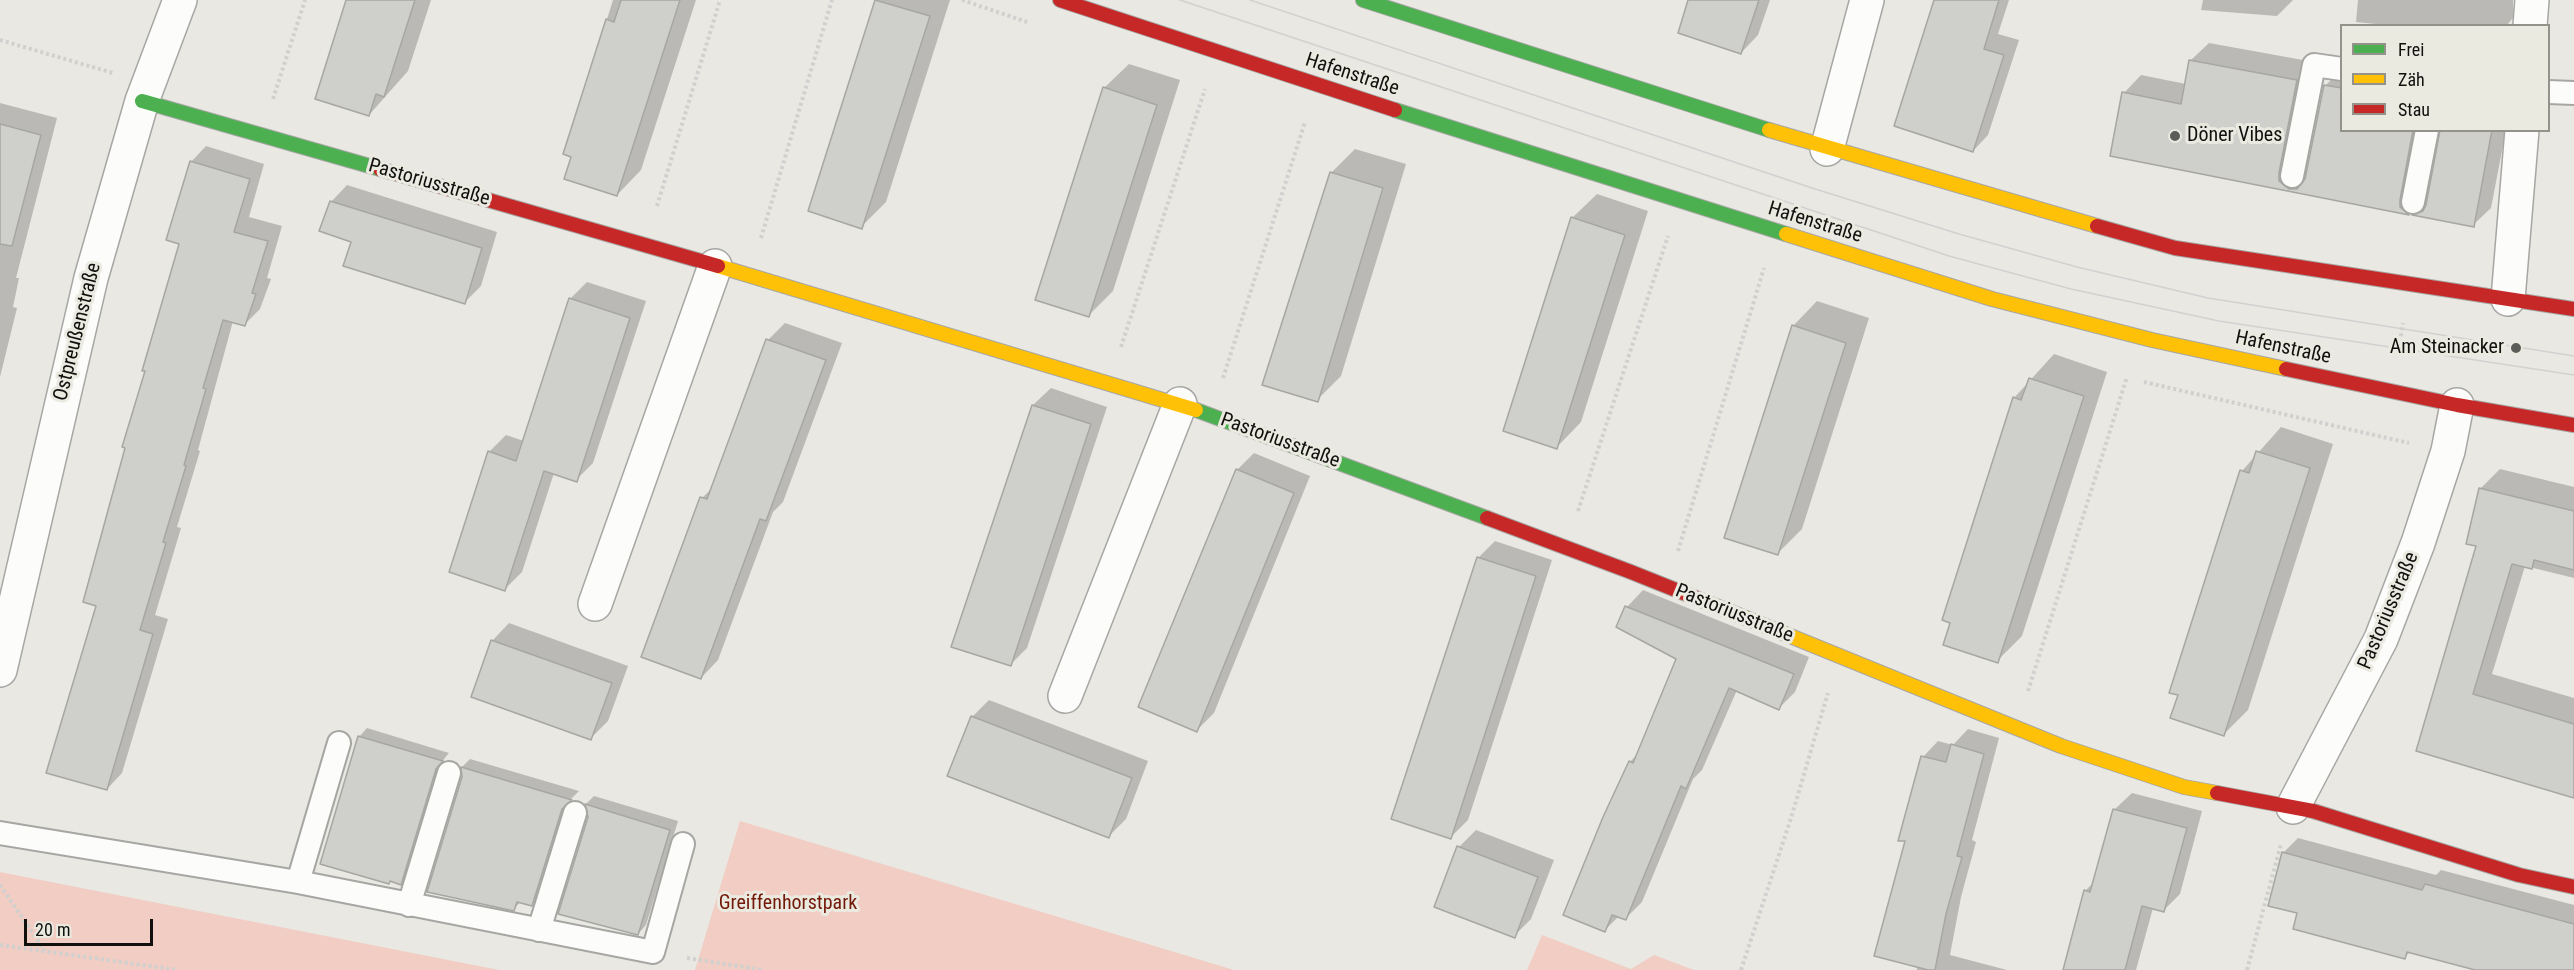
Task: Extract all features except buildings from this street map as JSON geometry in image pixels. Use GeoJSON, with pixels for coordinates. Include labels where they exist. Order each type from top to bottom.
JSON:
{"type":"FeatureCollection","features":[{"type":"Feature","properties":{"kind":"main road","name":"Hafenstraße"},"geometry":{"type":"LineString","coordinates":[[1060,0],[1317,85],[1992,299],[2152,340],[2457,405],[2574,425]]}},
{"type":"Feature","properties":{"kind":"main road"},"geometry":{"type":"LineString","coordinates":[[1363,0],[1827,149],[2175,248],[2574,309]]}},
{"type":"Feature","properties":{"kind":"main road","name":"Pastoriusstraße"},"geometry":{"type":"LineString","coordinates":[[145,92],[262,135],[645,244],[1180,404],[1668,587],[2061,746],[2184,787],[2293,807],[2519,875],[2574,887]]}},
{"type":"Feature","properties":{"kind":"street","name":"Ostpreußenstraße"},"geometry":{"type":"LineString","coordinates":[[0,670],[91,278],[145,92],[180,0]]}},
{"type":"Feature","properties":{"kind":"street"},"geometry":{"type":"LineString","coordinates":[[1827,149],[1867,0]]}},
{"type":"Feature","properties":{"kind":"street"},"geometry":{"type":"LineString","coordinates":[[2530,24],[2532,0]]}},
{"type":"Feature","properties":{"kind":"street"},"geometry":{"type":"LineString","coordinates":[[2508,299],[2522,132]]}},
{"type":"Feature","properties":{"kind":"street"},"geometry":{"type":"LineString","coordinates":[[595,604],[715,266]]}},
{"type":"Feature","properties":{"kind":"street"},"geometry":{"type":"LineString","coordinates":[[1065,696],[1180,404]]}},
{"type":"Feature","properties":{"kind":"street","name":"Pastoriusstraße"},"geometry":{"type":"LineString","coordinates":[[2293,807],[2381,639],[2418,543],[2445,461],[2457,405]]}},
{"type":"Feature","properties":{"kind":"lane"},"geometry":{"type":"LineString","coordinates":[[2292,176],[2314,65],[2340,69]]}},
{"type":"Feature","properties":{"kind":"lane"},"geometry":{"type":"LineString","coordinates":[[2550,92],[2574,93]]}},
{"type":"Feature","properties":{"kind":"lane"},"geometry":{"type":"LineString","coordinates":[[2413,202],[2427,132]]}},
{"type":"Feature","properties":{"kind":"lane"},"geometry":{"type":"LineString","coordinates":[[298,882],[339,743]]}},
{"type":"Feature","properties":{"kind":"lane"},"geometry":{"type":"LineString","coordinates":[[409,905],[448,773]]}},
{"type":"Feature","properties":{"kind":"lane"},"geometry":{"type":"LineString","coordinates":[[539,930],[575,813]]}},
{"type":"Feature","properties":{"kind":"lane"},"geometry":{"type":"LineString","coordinates":[[0,833],[298,882],[653,952],[682,844]]}},
{"type":"Feature","properties":{"kind":"path"},"geometry":{"type":"LineString","coordinates":[[262,135],[305,0]]}},
{"type":"Feature","properties":{"kind":"path"},"geometry":{"type":"LineString","coordinates":[[645,244],[720,0]]}},
{"type":"Feature","properties":{"kind":"path"},"geometry":{"type":"LineString","coordinates":[[749,276],[832,0]]}},
{"type":"Feature","properties":{"kind":"path"},"geometry":{"type":"LineString","coordinates":[[0,40],[145,92]]}},
{"type":"Feature","properties":{"kind":"path"},"geometry":{"type":"LineString","coordinates":[[1110,383],[1207,82]]}},
{"type":"Feature","properties":{"kind":"path"},"geometry":{"type":"LineString","coordinates":[[1211,415],[1307,116]]}},
{"type":"Feature","properties":{"kind":"path"},"geometry":{"type":"LineString","coordinates":[[1566,548],[1668,235]]}},
{"type":"Feature","properties":{"kind":"path"},"geometry":{"type":"LineString","coordinates":[[1668,587],[1764,267]]}},
{"type":"Feature","properties":{"kind":"path"},"geometry":{"type":"LineString","coordinates":[[2386,438],[2409,284]]}},
{"type":"Feature","properties":{"kind":"path"},"geometry":{"type":"LineString","coordinates":[[2016,728],[2127,377]]}},
{"type":"Feature","properties":{"kind":"path"},"geometry":{"type":"LineString","coordinates":[[1741,970],[1791,818],[1838,657]]}},
{"type":"Feature","properties":{"kind":"path"},"geometry":{"type":"LineString","coordinates":[[2247,970],[2286,825],[2293,807]]}},
{"type":"Feature","properties":{"kind":"path"},"geometry":{"type":"LineString","coordinates":[[0,885],[45,951]]}},
{"type":"Feature","properties":{"kind":"path"},"geometry":{"type":"LineString","coordinates":[[0,945],[178,970]]}},
{"type":"Feature","properties":{"kind":"path"},"geometry":{"type":"LineString","coordinates":[[653,952],[763,970]]}},
{"type":"Feature","properties":{"kind":"green space","name":"Greiffenhorstpark"},"geometry":{"type":"Polygon","coordinates":[[[740,821],[1234,970],[695,970],[740,821]]]}},
{"type":"Feature","properties":{"kind":"green space"},"geometry":{"type":"Polygon","coordinates":[[[0,872],[499,970],[0,970],[0,872]]]}},
{"type":"Feature","properties":{"kind":"green space"},"geometry":{"type":"Polygon","coordinates":[[[1542,935],[1631,969],[1654,955],[1694,970],[1527,970],[1542,935]]]}},
{"type":"Feature","properties":{"kind":"tram line"},"geometry":{"type":"LineString","coordinates":[[1180,0],[1949,256],[2071,289],[2219,321],[2574,375]]}},
{"type":"Feature","properties":{"kind":"tram line"},"geometry":{"type":"LineString","coordinates":[[1250,0],[1812,188],[1959,234],[2077,267],[2208,298],[2574,356]]}},
{"type":"Feature","properties":{"kind":"traffic: fast"},"geometry":{"type":"LineString","coordinates":[[1363,0],[1769,130]]}},
{"type":"Feature","properties":{"kind":"traffic: fast"},"geometry":{"type":"LineString","coordinates":[[142,101],[380,169]]}},
{"type":"Feature","properties":{"kind":"traffic: fast"},"geometry":{"type":"LineString","coordinates":[[1395,110],[1786,234]]}},
{"type":"Feature","properties":{"kind":"traffic: fast"},"geometry":{"type":"LineString","coordinates":[[1196,410],[1487,518]]}},
{"type":"Feature","properties":{"kind":"traffic: slow"},"geometry":{"type":"LineString","coordinates":[[1769,130],[2097,226]]}},
{"type":"Feature","properties":{"kind":"traffic: slow"},"geometry":{"type":"LineString","coordinates":[[1786,234],[1992,299],[2152,340],[2286,369]]}},
{"type":"Feature","properties":{"kind":"traffic: slow"},"geometry":{"type":"LineString","coordinates":[[718,266],[1196,410]]}},
{"type":"Feature","properties":{"kind":"traffic: slow"},"geometry":{"type":"LineString","coordinates":[[1736,614],[2061,746],[2184,787],[2217,793]]}},
{"type":"Feature","properties":{"kind":"traffic: jam"},"geometry":{"type":"LineString","coordinates":[[1060,0],[1395,110]]}},
{"type":"Feature","properties":{"kind":"traffic: jam"},"geometry":{"type":"LineString","coordinates":[[380,169],[718,266]]}},
{"type":"Feature","properties":{"kind":"traffic: jam"},"geometry":{"type":"LineString","coordinates":[[2097,226],[2175,248],[2574,309]]}},
{"type":"Feature","properties":{"kind":"traffic: jam"},"geometry":{"type":"LineString","coordinates":[[2286,369],[2457,405],[2574,425]]}},
{"type":"Feature","properties":{"kind":"traffic: jam"},"geometry":{"type":"LineString","coordinates":[[1487,518],[1736,614]]}},
{"type":"Feature","properties":{"kind":"traffic: jam"},"geometry":{"type":"LineString","coordinates":[[2217,793],[2313,811],[2519,875],[2574,887]]}},
{"type":"Feature","properties":{"kind":"place","name":"Döner Vibes"},"geometry":{"type":"Point","coordinates":[2175,136]}},
{"type":"Feature","properties":{"kind":"place","name":"Am Steinacker"},"geometry":{"type":"Point","coordinates":[2516,348]}}]}
